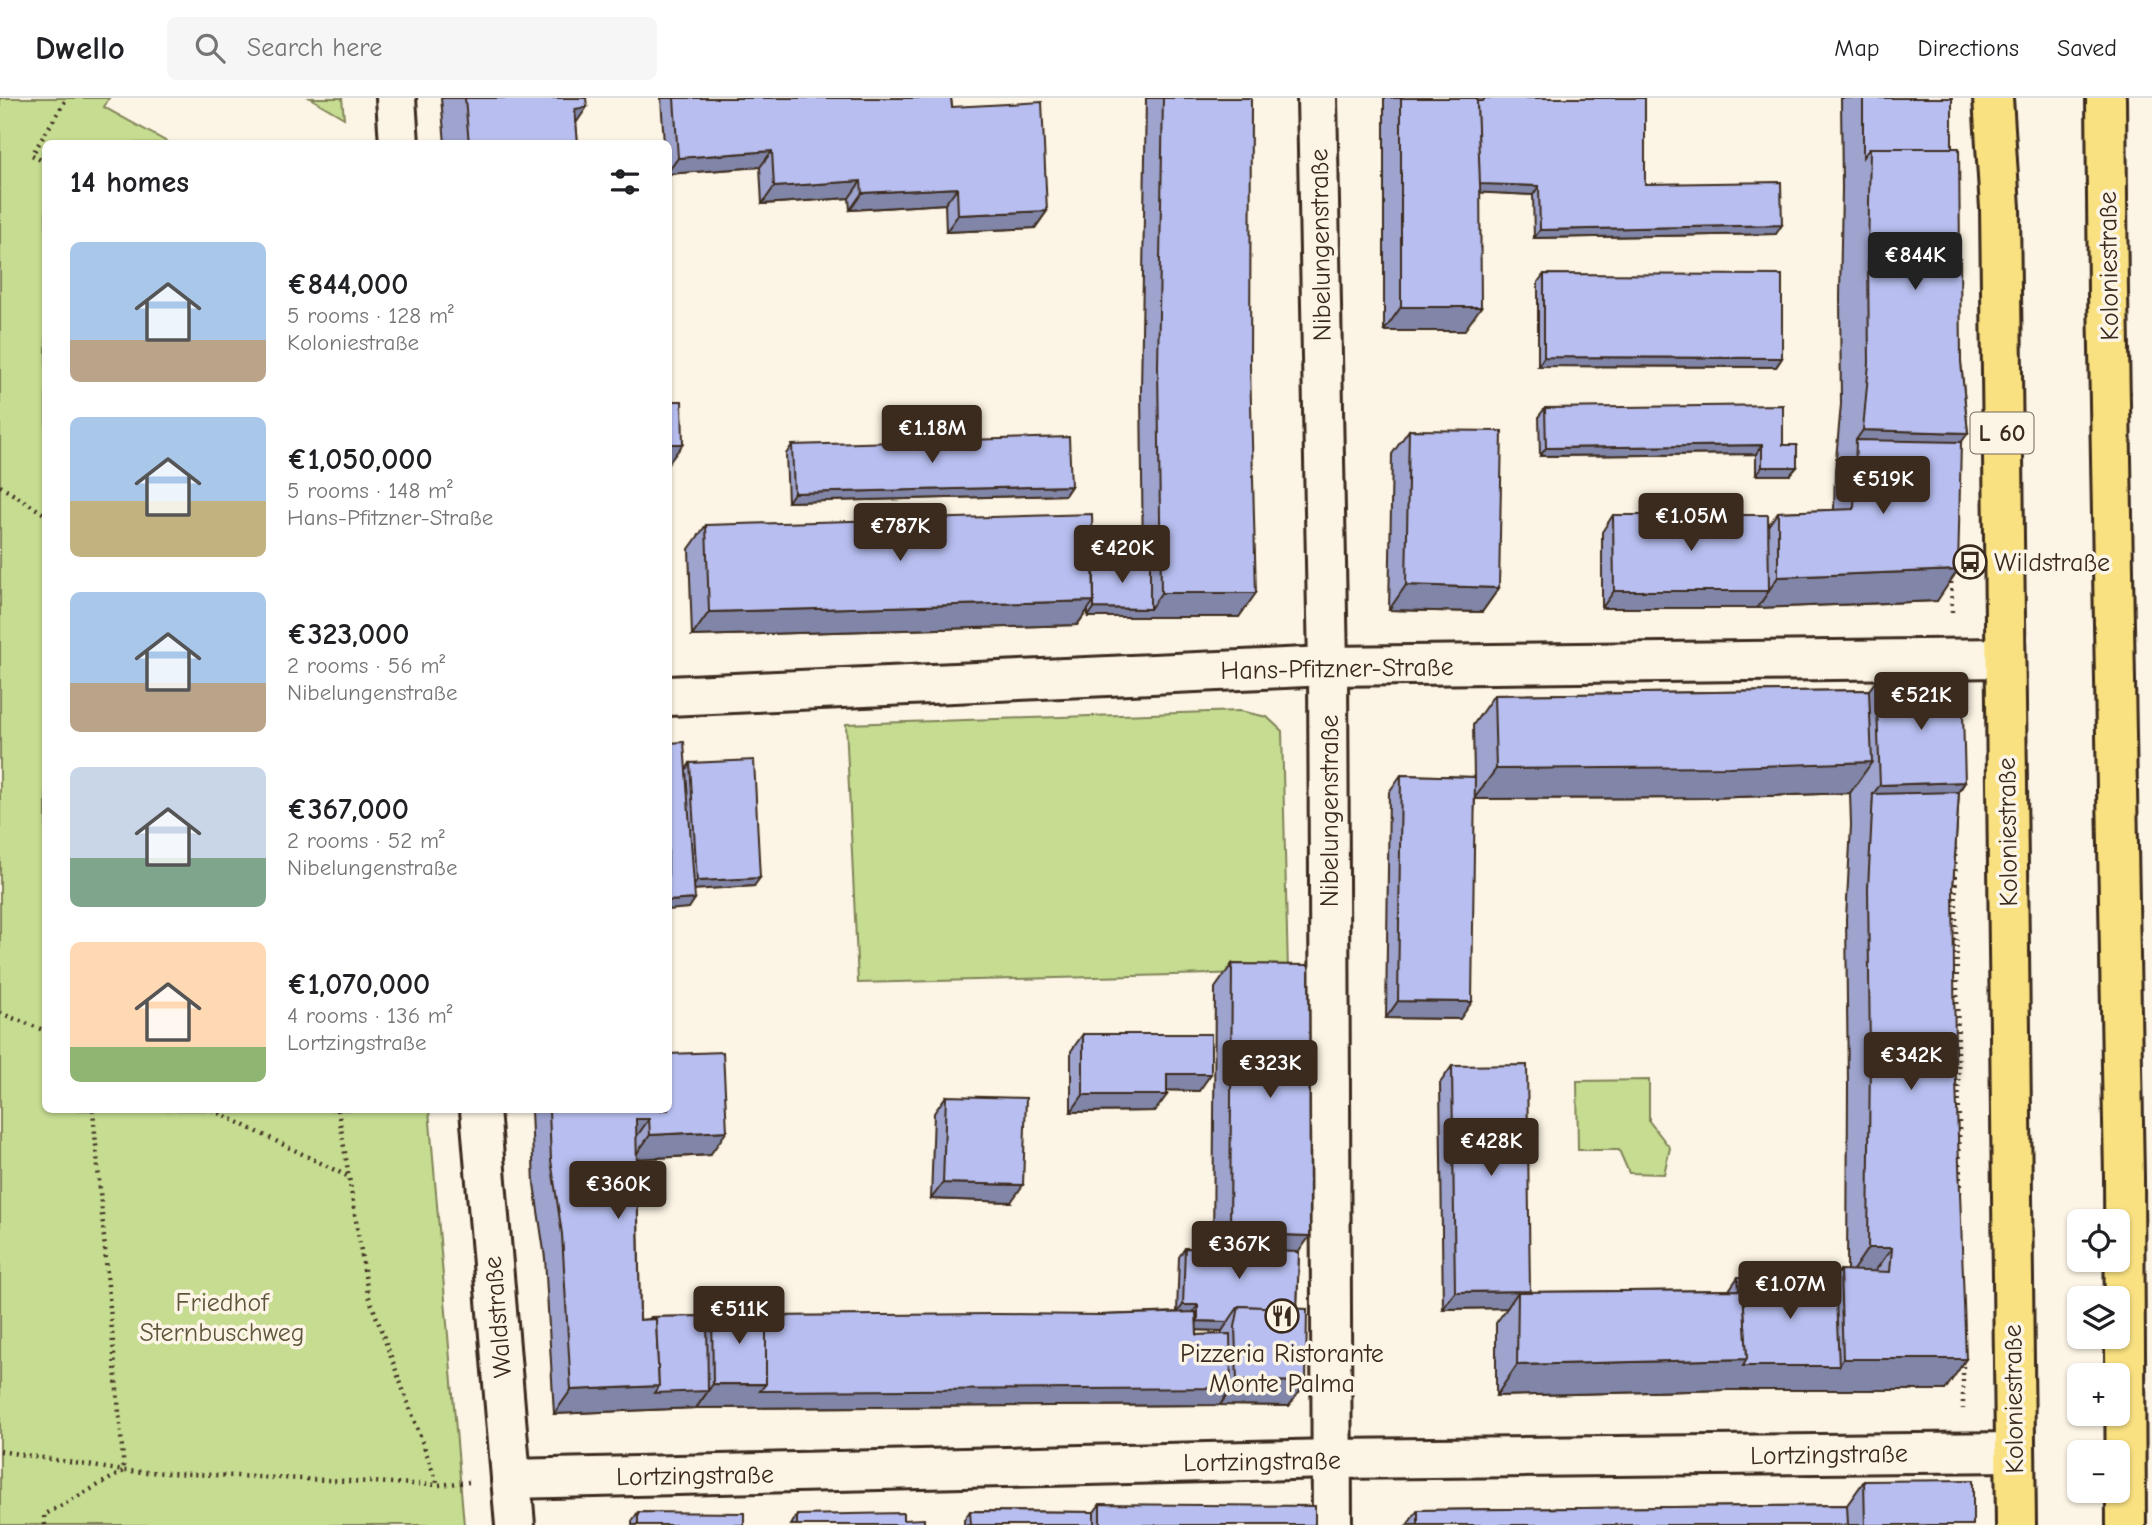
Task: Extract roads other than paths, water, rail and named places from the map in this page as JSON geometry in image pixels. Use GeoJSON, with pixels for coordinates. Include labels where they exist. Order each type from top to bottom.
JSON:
{"type":"FeatureCollection","features":[{"type":"Feature","properties":{"kind":"main road","name":"Koloniestraße"},"geometry":{"type":"LineString","coordinates":[[1993,98],[2000,208],[2016,1525]]}},
{"type":"Feature","properties":{"kind":"main road","name":"Koloniestraße"},"geometry":{"type":"LineString","coordinates":[[2106,98],[2124,1177],[2126,1525]]}},
{"type":"Feature","properties":{"kind":"street"},"geometry":{"type":"LineString","coordinates":[[396,98],[399,140]]}},
{"type":"Feature","properties":{"kind":"street","name":"Nibelungenstraße"},"geometry":{"type":"LineString","coordinates":[[1317,98],[1328,666],[1332,1525]]}},
{"type":"Feature","properties":{"kind":"street","name":"Hans-Pfitzner-Straße"},"geometry":{"type":"LineString","coordinates":[[672,696],[1328,666],[2005,658]]}},
{"type":"Feature","properties":{"kind":"street","name":"Waldstraße"},"geometry":{"type":"LineString","coordinates":[[480,1113],[515,1525]]}},
{"type":"Feature","properties":{"kind":"street","name":"Lortzingstraße"},"geometry":{"type":"LineString","coordinates":[[511,1479],[1331,1459],[2014,1452]]}},
{"type":"Feature","properties":{"kind":"place","name":"Wildstraße"},"geometry":{"type":"Point","coordinates":[1970,562]}},
{"type":"Feature","properties":{"kind":"place","name":"Pizzeria Ristorante Monte Palma"},"geometry":{"type":"Point","coordinates":[1282,1316]}},
{"type":"Feature","properties":{"kind":"park label","name":"Friedhof Sternbuschweg"},"geometry":{"type":"Point","coordinates":[222,1317]}}]}
